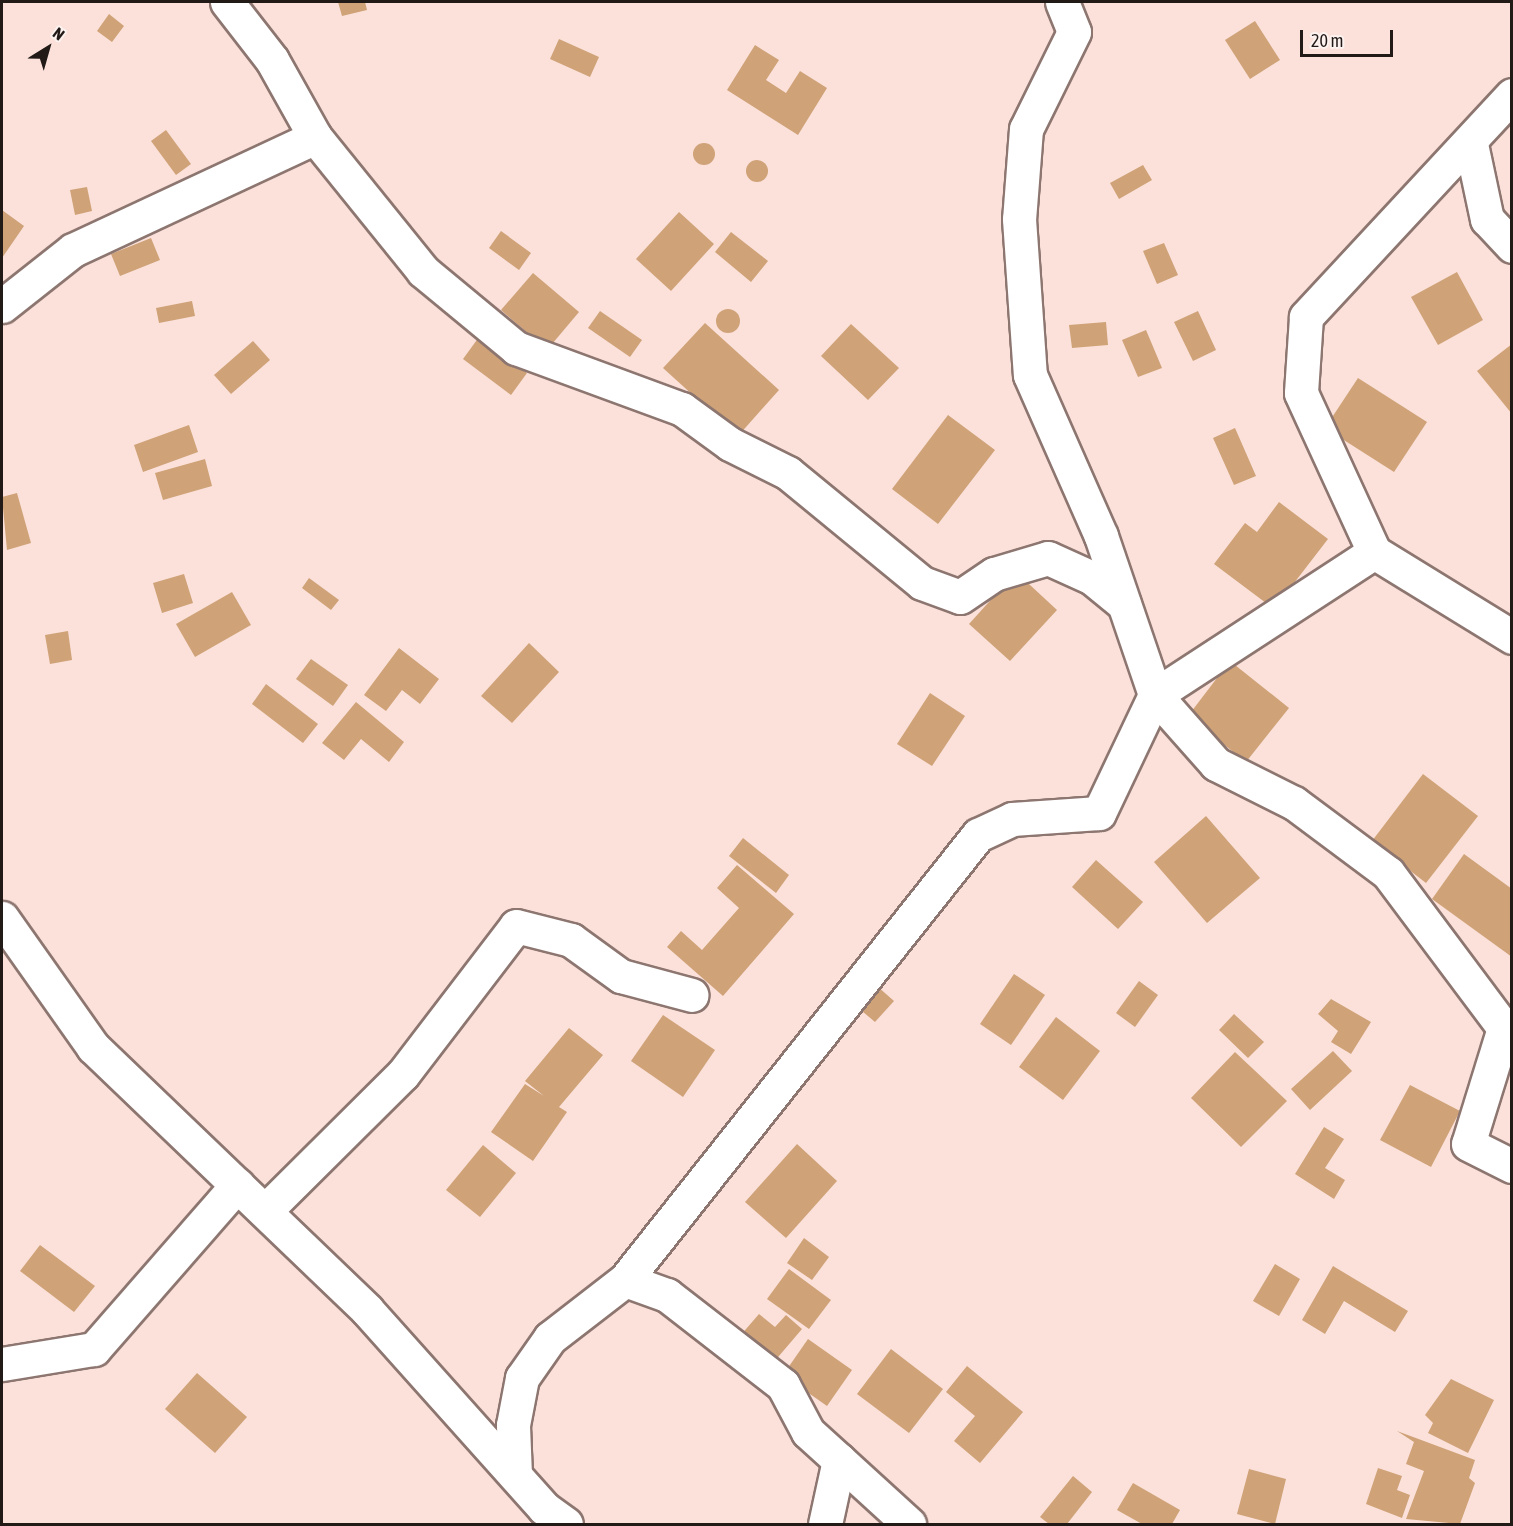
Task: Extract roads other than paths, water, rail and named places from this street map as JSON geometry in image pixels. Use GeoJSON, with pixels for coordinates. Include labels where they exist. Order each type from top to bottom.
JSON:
{"type":"FeatureCollection","features":[{"type":"Feature","properties":{"kind":"street"},"geometry":{"type":"LineString","coordinates":[[227,2],[272,60],[315,137],[423,271],[516,348],[682,410],[730,444],[788,473],[922,583],[960,597],[994,573],[1048,558],[1092,578],[1124,604]]}},
{"type":"Feature","properties":{"kind":"street"},"geometry":{"type":"LineString","coordinates":[[1062,2],[1074,32],[1026,129],[1019,219],[1030,375],[1101,536],[1155,695],[1216,764],[1294,803],[1388,873],[1504,1028],[1468,1144],[1512,1166]]}},
{"type":"Feature","properties":{"kind":"street"},"geometry":{"type":"LineString","coordinates":[[1512,95],[1471,144],[1306,317],[1301,393],[1374,552],[1512,638]]}},
{"type":"Feature","properties":{"kind":"street"},"geometry":{"type":"LineString","coordinates":[[2,306],[73,250],[315,137]]}},
{"type":"Feature","properties":{"kind":"street"},"geometry":{"type":"LineString","coordinates":[[1471,144],[1487,219],[1512,246]]}},
{"type":"Feature","properties":{"kind":"street"},"geometry":{"type":"LineString","coordinates":[[515,1475],[513,1425],[522,1378],[550,1338],[625,1280],[978,836],[1011,819],[1099,813],[1155,695],[1374,552]]}},
{"type":"Feature","properties":{"kind":"street"},"geometry":{"type":"LineString","coordinates":[[2,918],[93,1047],[367,1310],[515,1475],[548,1519]]}},
{"type":"Feature","properties":{"kind":"street"},"geometry":{"type":"LineString","coordinates":[[265,1211],[403,1074],[516,926],[571,940],[621,976],[692,995]]}},
{"type":"Feature","properties":{"kind":"street"},"geometry":{"type":"LineString","coordinates":[[2,1364],[94,1349],[237,1185]]}},
{"type":"Feature","properties":{"kind":"street"},"geometry":{"type":"LineString","coordinates":[[625,1280],[667,1294],[783,1385],[808,1432],[909,1524]]}},
{"type":"Feature","properties":{"kind":"street"},"geometry":{"type":"LineString","coordinates":[[825,1524],[839,1460]]}}]}
